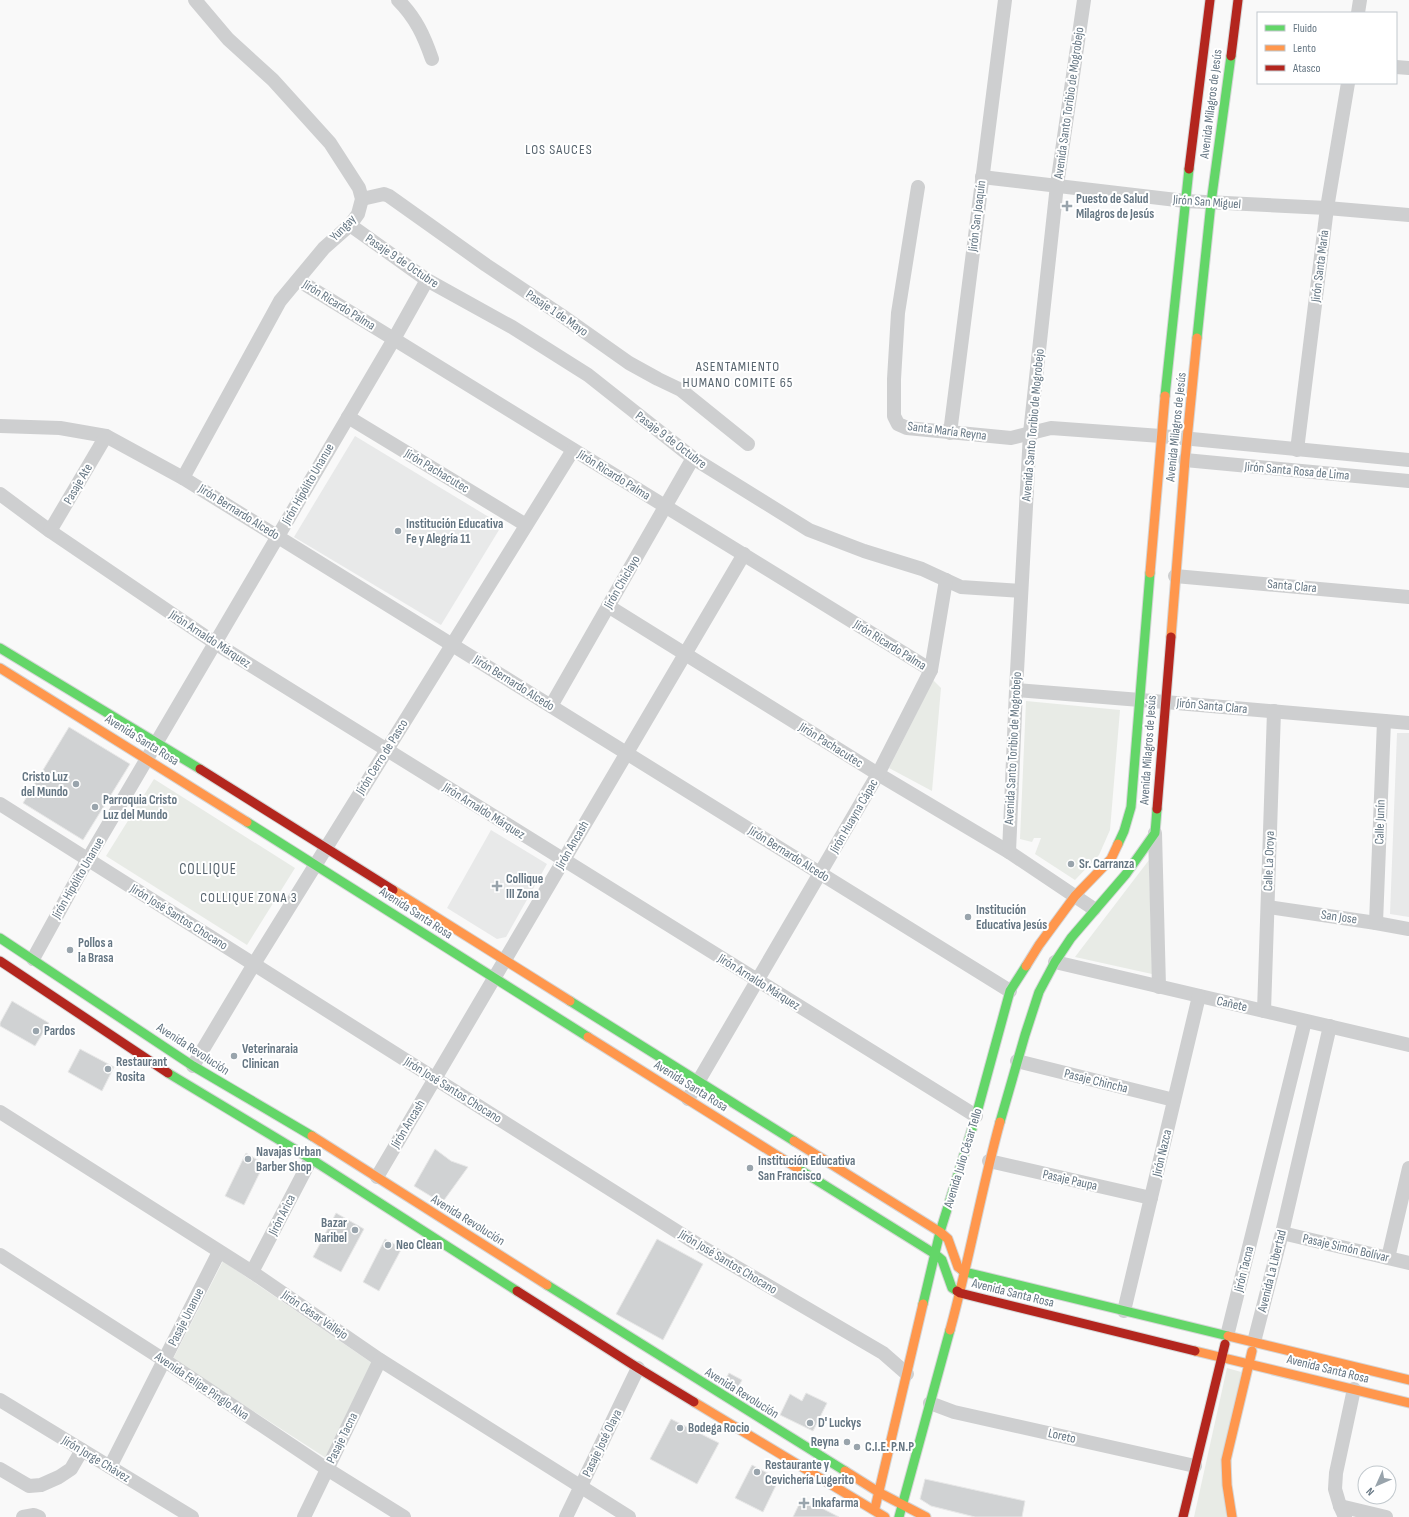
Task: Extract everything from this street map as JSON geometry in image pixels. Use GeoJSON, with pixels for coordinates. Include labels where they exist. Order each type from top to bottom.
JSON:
{"type":"FeatureCollection","features":[{"type":"Feature","properties":{"kind":"street"},"geometry":{"type":"LineString","coordinates":[[398,0],[415,20],[425,39],[432,59]]}},
{"type":"Feature","properties":{"kind":"street","name":"Jirón San Joaquín"},"geometry":{"type":"LineString","coordinates":[[950,433],[1005,0]]}},
{"type":"Feature","properties":{"kind":"street","name":"Avenida Santo Toribio de Mogrobejo"},"geometry":{"type":"LineString","coordinates":[[1009,852],[1030,433],[1057,186],[1084,0]]}},
{"type":"Feature","properties":{"kind":"street","name":"Avenida Milagros de Jesús"},"geometry":{"type":"LineString","coordinates":[[1124,831],[1131,808],[1161,436],[1185,201],[1210,0]]}},
{"type":"Feature","properties":{"kind":"street","name":"Avenida Milagros de Jesús"},"geometry":{"type":"LineString","coordinates":[[1155,833],[1187,439],[1211,203],[1238,0]]}},
{"type":"Feature","properties":{"kind":"street"},"geometry":{"type":"LineString","coordinates":[[1358,12],[1360,0]]}},
{"type":"Feature","properties":{"kind":"street","name":"Yungay"},"geometry":{"type":"LineString","coordinates":[[183,478],[280,301],[324,248],[350,225],[358,214],[362,199],[359,188],[330,143],[273,80],[228,39],[199,1]]}},
{"type":"Feature","properties":{"kind":"street"},"geometry":{"type":"LineString","coordinates":[[1397,67],[1409,68]]}},
{"type":"Feature","properties":{"kind":"street","name":"Jirón Santa María"},"geometry":{"type":"LineString","coordinates":[[1297,450],[1327,208],[1348,84]]}},
{"type":"Feature","properties":{"kind":"street","name":"Jirón San Miguel"},"geometry":{"type":"LineString","coordinates":[[982,177],[1185,201],[1327,208],[1409,215]]}},
{"type":"Feature","properties":{"kind":"street","name":"Santa María Reyna"},"geometry":{"type":"LineString","coordinates":[[918,186],[898,313],[894,379],[894,416],[898,424],[907,428],[1011,438],[1051,428],[1187,439]]}},
{"type":"Feature","properties":{"kind":"street","name":"Pasaje 1 de Mayo"},"geometry":{"type":"LineString","coordinates":[[362,199],[384,194],[389,196],[486,265],[629,363],[681,390],[748,444]]}},
{"type":"Feature","properties":{"kind":"street","name":"Pasaje 9 de Octubre"},"geometry":{"type":"LineString","coordinates":[[350,225],[427,280],[512,327],[588,375],[693,458],[809,530],[864,551],[922,569],[961,587],[1021,591]]}},
{"type":"Feature","properties":{"kind":"street","name":"Jirón Ricardo Palma"},"geometry":{"type":"LineString","coordinates":[[298,280],[931,670]]}},
{"type":"Feature","properties":{"kind":"street","name":"Jirón Hipólito Unanue"},"geometry":{"type":"LineString","coordinates":[[33,958],[88,859],[394,339],[427,280]]}},
{"type":"Feature","properties":{"kind":"street","name":"Jirón Pachacutec"},"geometry":{"type":"LineString","coordinates":[[348,417],[526,525]]}},
{"type":"Feature","properties":{"kind":"street","name":"Jirón Bernardo Alcedo"},"geometry":{"type":"LineString","coordinates":[[0,426],[60,428],[106,436],[183,478],[1010,991]]}},
{"type":"Feature","properties":{"kind":"street","name":"Pasaje Ate"},"geometry":{"type":"LineString","coordinates":[[50,531],[106,436]]}},
{"type":"Feature","properties":{"kind":"street","name":"Jirón Santa Rosa de Lima"},"geometry":{"type":"LineString","coordinates":[[1187,439],[1409,460]]}},
{"type":"Feature","properties":{"kind":"street","name":"Jirón Cerro de Pasco"},"geometry":{"type":"LineString","coordinates":[[193,1066],[315,864],[573,450]]}},
{"type":"Feature","properties":{"kind":"street","name":"Jirón Chiclayo"},"geometry":{"type":"LineString","coordinates":[[551,706],[693,458]]}},
{"type":"Feature","properties":{"kind":"street","name":"Jirón Santa Rosa de Lima"},"geometry":{"type":"LineString","coordinates":[[1185,460],[1409,481]]}},
{"type":"Feature","properties":{"kind":"street","name":"Jirón Arnaldo Márquez"},"geometry":{"type":"LineString","coordinates":[[1,496],[215,643],[976,1116]]}},
{"type":"Feature","properties":{"kind":"street","name":"Jirón Ancash"},"geometry":{"type":"LineString","coordinates":[[377,1177],[744,554]]}},
{"type":"Feature","properties":{"kind":"street","name":"Santa Clara"},"geometry":{"type":"LineString","coordinates":[[1175,576],[1409,597]]}},
{"type":"Feature","properties":{"kind":"street","name":"Jirón Huayna Cápac"},"geometry":{"type":"LineString","coordinates":[[688,1099],[878,774],[931,670],[946,580]]}},
{"type":"Feature","properties":{"kind":"street","name":"Jirón Pachacutec"},"geometry":{"type":"LineString","coordinates":[[608,606],[878,774],[1009,852],[1094,909]]}},
{"type":"Feature","properties":{"kind":"street","name":"Avenida Santa Rosa"},"geometry":{"type":"LineString","coordinates":[[0,648],[157,742],[940,1232],[948,1239],[958,1267],[965,1272],[1409,1380]]}},
{"type":"Feature","properties":{"kind":"street","name":"Avenida Santa Rosa"},"geometry":{"type":"LineString","coordinates":[[0,668],[315,864],[935,1254],[942,1260],[952,1288],[960,1293],[1409,1402]]}},
{"type":"Feature","properties":{"kind":"street","name":"Jirón Santa Clara"},"geometry":{"type":"LineString","coordinates":[[1016,690],[1409,723]]}},
{"type":"Feature","properties":{"kind":"street","name":"Calle La Oroya"},"geometry":{"type":"LineString","coordinates":[[1264,1011],[1274,711]]}},
{"type":"Feature","properties":{"kind":"street","name":"Calle Junín"},"geometry":{"type":"LineString","coordinates":[[1376,923],[1384,721]]}},
{"type":"Feature","properties":{"kind":"street","name":"Jirón José Santos Chocano"},"geometry":{"type":"LineString","coordinates":[[0,804],[697,1244],[883,1353],[907,1374]]}},
{"type":"Feature","properties":{"kind":"street","name":"Avenida Julio César Tello"},"geometry":{"type":"LineString","coordinates":[[877,1515],[880,1493],[940,1232],[976,1116],[1010,991],[1039,945],[1075,896],[1111,859],[1124,831]]}},
{"type":"Feature","properties":{"kind":"street"},"geometry":{"type":"LineString","coordinates":[[1155,833],[1159,987]]}},
{"type":"Feature","properties":{"kind":"street","name":"Avenida Julio César Tello"},"geometry":{"type":"LineString","coordinates":[[899,1517],[960,1293],[989,1161],[1017,1061],[1039,992],[1055,962],[1071,938],[1094,909],[1126,874],[1155,833]]}},
{"type":"Feature","properties":{"kind":"street","name":"San Jose"},"geometry":{"type":"LineString","coordinates":[[1268,907],[1409,929]]}},
{"type":"Feature","properties":{"kind":"street","name":"Avenida Revolución"},"geometry":{"type":"LineString","coordinates":[[0,938],[33,958],[193,1066],[320,1141],[648,1349],[880,1493],[926,1517]]}},
{"type":"Feature","properties":{"kind":"street"},"geometry":{"type":"LineString","coordinates":[[0,961],[184,1083],[311,1159],[638,1368],[877,1515]]}},
{"type":"Feature","properties":{"kind":"street","name":"Cañete"},"geometry":{"type":"LineString","coordinates":[[1055,962],[1409,1045]]}},
{"type":"Feature","properties":{"kind":"street","name":"Jirón Nazca"},"geometry":{"type":"LineString","coordinates":[[1124,1311],[1199,996]]}},
{"type":"Feature","properties":{"kind":"street","name":"Jirón Tacna"},"geometry":{"type":"LineString","coordinates":[[1183,1517],[1305,1021]]}},
{"type":"Feature","properties":{"kind":"street","name":"Avenida La Libertad"},"geometry":{"type":"LineString","coordinates":[[1232,1517],[1227,1485],[1226,1460],[1282,1233],[1330,1026]]}},
{"type":"Feature","properties":{"kind":"street","name":"Pasaje Chincha"},"geometry":{"type":"LineString","coordinates":[[1017,1061],[1174,1100]]}},
{"type":"Feature","properties":{"kind":"street","name":"Jirón César Vallejo"},"geometry":{"type":"LineString","coordinates":[[0,1112],[252,1272],[380,1360],[629,1517]]}},
{"type":"Feature","properties":{"kind":"street","name":"Jirón Arica"},"geometry":{"type":"LineString","coordinates":[[252,1272],[311,1159]]}},
{"type":"Feature","properties":{"kind":"street","name":"Pasaje Paupa"},"geometry":{"type":"LineString","coordinates":[[989,1161],[1151,1198]]}},
{"type":"Feature","properties":{"kind":"street"},"geometry":{"type":"LineString","coordinates":[[1388,1258],[1409,1168]]}},
{"type":"Feature","properties":{"kind":"street","name":"Pasaje Simón Bolívar"},"geometry":{"type":"LineString","coordinates":[[1282,1233],[1409,1263]]}},
{"type":"Feature","properties":{"kind":"street","name":"Pasaje Unanue"},"geometry":{"type":"LineString","coordinates":[[110,1467],[219,1252]]}},
{"type":"Feature","properties":{"kind":"street","name":"Avenida Felipe Pinglo Alva"},"geometry":{"type":"LineString","coordinates":[[0,1255],[404,1517]]}},
{"type":"Feature","properties":{"kind":"street","name":"Pasaje Tacna"},"geometry":{"type":"LineString","coordinates":[[304,1517],[380,1360]]}},
{"type":"Feature","properties":{"kind":"street","name":"Pasaje José Olaya"},"geometry":{"type":"LineString","coordinates":[[566,1517],[638,1368]]}},
{"type":"Feature","properties":{"kind":"street"},"geometry":{"type":"LineString","coordinates":[[1354,1389],[1336,1473],[1335,1489],[1343,1511],[1386,1517]]}},
{"type":"Feature","properties":{"kind":"street","name":"Jirón Jorge Chávez"},"geometry":{"type":"LineString","coordinates":[[0,1400],[192,1517]]}},
{"type":"Feature","properties":{"kind":"street","name":"Loreto"},"geometry":{"type":"LineString","coordinates":[[930,1403],[954,1412],[1195,1466]]}},
{"type":"Feature","properties":{"kind":"street"},"geometry":{"type":"LineString","coordinates":[[0,1469],[29,1486],[41,1485],[59,1477],[71,1469],[82,1450]]}},
{"type":"Feature","properties":{"kind":"street"},"geometry":{"type":"LineString","coordinates":[[23,1517],[34,1515],[39,1517]]}},
{"type":"Feature","properties":{"kind":"shaded area","name":"Institución Educativa Fe y Alegría 11"},"geometry":{"type":"Polygon","coordinates":[[[355,436],[502,525],[441,625],[294,537],[355,436]]]}},
{"type":"Feature","properties":{"kind":"shaded area"},"geometry":{"type":"Polygon","coordinates":[[[933,680],[941,688],[932,791],[889,768],[933,680]]]}},
{"type":"Feature","properties":{"kind":"shaded area"},"geometry":{"type":"Polygon","coordinates":[[[1026,701],[1120,710],[1110,830],[1099,855],[1075,880],[1035,854],[1041,838],[1034,838],[1032,842],[1020,839],[1026,701]]]}},
{"type":"Feature","properties":{"kind":"shaded area"},"geometry":{"type":"Polygon","coordinates":[[[1397,733],[1409,733],[1409,917],[1390,914],[1397,733]]]}},
{"type":"Feature","properties":{"kind":"shaded area"},"geometry":{"type":"Polygon","coordinates":[[[154,779],[295,868],[247,945],[106,856],[154,779]]]}},
{"type":"Feature","properties":{"kind":"shaded area","name":"Collique III Zona"},"geometry":{"type":"Polygon","coordinates":[[[491,830],[547,864],[506,937],[497,939],[447,908],[491,830]]]}},
{"type":"Feature","properties":{"kind":"shaded area"},"geometry":{"type":"Polygon","coordinates":[[[1149,860],[1152,974],[1075,957],[1149,860]]]}},
{"type":"Feature","properties":{"kind":"shaded area"},"geometry":{"type":"Polygon","coordinates":[[[223,1261],[372,1363],[326,1458],[173,1359],[223,1261]]]}},
{"type":"Feature","properties":{"kind":"shaded area"},"geometry":{"type":"Polygon","coordinates":[[[1227,1368],[1241,1372],[1226,1517],[1194,1517],[1227,1368]]]}},
{"type":"Feature","properties":{"kind":"building","name":"Cristo Luz del Mundo"},"geometry":{"type":"Polygon","coordinates":[[[69,727],[130,764],[83,840],[23,803],[69,727]]]}},
{"type":"Feature","properties":{"kind":"building"},"geometry":{"type":"Polygon","coordinates":[[[12,1001],[49,1023],[35,1046],[0,1026],[0,1023],[12,1001]]]}},
{"type":"Feature","properties":{"kind":"building"},"geometry":{"type":"Polygon","coordinates":[[[80,1049],[114,1067],[102,1091],[68,1072],[80,1049]]]}},
{"type":"Feature","properties":{"kind":"building"},"geometry":{"type":"Polygon","coordinates":[[[435,1149],[451,1161],[468,1167],[442,1203],[414,1186],[435,1149]]]}},
{"type":"Feature","properties":{"kind":"building"},"geometry":{"type":"Polygon","coordinates":[[[246,1153],[264,1164],[244,1205],[225,1196],[246,1153]]]}},
{"type":"Feature","properties":{"kind":"building"},"geometry":{"type":"Polygon","coordinates":[[[336,1213],[364,1229],[341,1272],[313,1257],[336,1213]]]}},
{"type":"Feature","properties":{"kind":"building"},"geometry":{"type":"Polygon","coordinates":[[[385,1239],[402,1248],[379,1291],[363,1282],[385,1239]]]}},
{"type":"Feature","properties":{"kind":"building"},"geometry":{"type":"Polygon","coordinates":[[[657,1239],[703,1264],[663,1340],[616,1314],[657,1239]]]}},
{"type":"Feature","properties":{"kind":"building"},"geometry":{"type":"Polygon","coordinates":[[[729,1373],[742,1380],[737,1389],[724,1382],[729,1373]]]}},
{"type":"Feature","properties":{"kind":"building"},"geometry":{"type":"Polygon","coordinates":[[[806,1393],[827,1403],[813,1431],[780,1415],[790,1394],[802,1401],[806,1393]]]}},
{"type":"Feature","properties":{"kind":"building"},"geometry":{"type":"Polygon","coordinates":[[[671,1419],[719,1443],[697,1484],[650,1459],[671,1419]]]}},
{"type":"Feature","properties":{"kind":"building"},"geometry":{"type":"Polygon","coordinates":[[[752,1465],[779,1479],[763,1512],[735,1498],[752,1465]]]}},
{"type":"Feature","properties":{"kind":"building"},"geometry":{"type":"Polygon","coordinates":[[[925,1479],[1025,1501],[1022,1517],[975,1517],[931,1506],[920,1499],[925,1479]]]}},
{"type":"Feature","properties":{"kind":"building"},"geometry":{"type":"Polygon","coordinates":[[[802,1498],[839,1517],[793,1517],[802,1498]]]}},
{"type":"Feature","properties":{"kind":"traffic: fast"},"geometry":{"type":"LineString","coordinates":[[1197,338],[1211,203],[1231,56]]}},
{"type":"Feature","properties":{"kind":"traffic: fast"},"geometry":{"type":"LineString","coordinates":[[1165,396],[1189,169]]}},
{"type":"Feature","properties":{"kind":"traffic: fast"},"geometry":{"type":"LineString","coordinates":[[1118,844],[1124,831],[1131,807],[1150,573]]}},
{"type":"Feature","properties":{"kind":"traffic: fast"},"geometry":{"type":"LineString","coordinates":[[0,648],[200,769]]}},
{"type":"Feature","properties":{"kind":"traffic: fast"},"geometry":{"type":"LineString","coordinates":[[1000,1122],[1039,992],[1055,962],[1071,938],[1126,874],[1155,833],[1157,809]]}},
{"type":"Feature","properties":{"kind":"traffic: fast"},"geometry":{"type":"LineString","coordinates":[[247,822],[588,1037]]}},
{"type":"Feature","properties":{"kind":"traffic: fast"},"geometry":{"type":"LineString","coordinates":[[0,938],[193,1066],[312,1136]]}},
{"type":"Feature","properties":{"kind":"traffic: fast"},"geometry":{"type":"LineString","coordinates":[[923,1304],[940,1232],[976,1116],[1010,991],[1026,966]]}},
{"type":"Feature","properties":{"kind":"traffic: fast"},"geometry":{"type":"LineString","coordinates":[[570,1001],[794,1141]]}},
{"type":"Feature","properties":{"kind":"traffic: fast"},"geometry":{"type":"LineString","coordinates":[[168,1073],[311,1159],[517,1291]]}},
{"type":"Feature","properties":{"kind":"traffic: fast"},"geometry":{"type":"LineString","coordinates":[[797,1168],[935,1254],[942,1260],[952,1288],[957,1291]]}},
{"type":"Feature","properties":{"kind":"traffic: fast"},"geometry":{"type":"LineString","coordinates":[[962,1270],[965,1272],[1228,1336]]}},
{"type":"Feature","properties":{"kind":"traffic: fast"},"geometry":{"type":"LineString","coordinates":[[547,1285],[845,1471]]}},
{"type":"Feature","properties":{"kind":"traffic: fast"},"geometry":{"type":"LineString","coordinates":[[899,1517],[950,1330]]}},
{"type":"Feature","properties":{"kind":"traffic: slow"},"geometry":{"type":"LineString","coordinates":[[1171,637],[1185,460],[1197,338]]}},
{"type":"Feature","properties":{"kind":"traffic: slow"},"geometry":{"type":"LineString","coordinates":[[1150,573],[1165,396]]}},
{"type":"Feature","properties":{"kind":"traffic: slow"},"geometry":{"type":"LineString","coordinates":[[0,668],[247,822]]}},
{"type":"Feature","properties":{"kind":"traffic: slow"},"geometry":{"type":"LineString","coordinates":[[1026,966],[1039,945],[1075,896],[1111,859],[1118,844]]}},
{"type":"Feature","properties":{"kind":"traffic: slow"},"geometry":{"type":"LineString","coordinates":[[393,890],[570,1001]]}},
{"type":"Feature","properties":{"kind":"traffic: slow"},"geometry":{"type":"LineString","coordinates":[[588,1037],[797,1168]]}},
{"type":"Feature","properties":{"kind":"traffic: slow"},"geometry":{"type":"LineString","coordinates":[[950,1330],[1000,1122]]}},
{"type":"Feature","properties":{"kind":"traffic: slow"},"geometry":{"type":"LineString","coordinates":[[312,1136],[547,1285]]}},
{"type":"Feature","properties":{"kind":"traffic: slow"},"geometry":{"type":"LineString","coordinates":[[794,1141],[940,1232],[948,1239],[958,1267],[962,1270]]}},
{"type":"Feature","properties":{"kind":"traffic: slow"},"geometry":{"type":"LineString","coordinates":[[875,1508],[923,1304]]}},
{"type":"Feature","properties":{"kind":"traffic: slow"},"geometry":{"type":"LineString","coordinates":[[1228,1336],[1409,1380]]}},
{"type":"Feature","properties":{"kind":"traffic: slow"},"geometry":{"type":"LineString","coordinates":[[1195,1351],[1409,1403]]}},
{"type":"Feature","properties":{"kind":"traffic: slow"},"geometry":{"type":"LineString","coordinates":[[1232,1517],[1227,1485],[1226,1460],[1252,1351]]}},
{"type":"Feature","properties":{"kind":"traffic: slow"},"geometry":{"type":"LineString","coordinates":[[694,1402],[885,1517]]}},
{"type":"Feature","properties":{"kind":"traffic: slow"},"geometry":{"type":"LineString","coordinates":[[845,1471],[880,1493],[926,1517]]}},
{"type":"Feature","properties":{"kind":"traffic: jam"},"geometry":{"type":"LineString","coordinates":[[1189,169],[1210,0]]}},
{"type":"Feature","properties":{"kind":"traffic: jam"},"geometry":{"type":"LineString","coordinates":[[1231,56],[1238,0]]}},
{"type":"Feature","properties":{"kind":"traffic: jam"},"geometry":{"type":"LineString","coordinates":[[1157,809],[1171,637]]}},
{"type":"Feature","properties":{"kind":"traffic: jam"},"geometry":{"type":"LineString","coordinates":[[200,769],[393,890]]}},
{"type":"Feature","properties":{"kind":"traffic: jam"},"geometry":{"type":"LineString","coordinates":[[0,961],[168,1073]]}},
{"type":"Feature","properties":{"kind":"traffic: jam"},"geometry":{"type":"LineString","coordinates":[[517,1291],[694,1402]]}},
{"type":"Feature","properties":{"kind":"traffic: jam"},"geometry":{"type":"LineString","coordinates":[[957,1291],[960,1293],[1195,1351]]}},
{"type":"Feature","properties":{"kind":"traffic: jam"},"geometry":{"type":"LineString","coordinates":[[1183,1517],[1225,1344]]}},
{"type":"Feature","properties":{"kind":"place","name":"Puesto de Salud Milagros de Jesús"},"geometry":{"type":"Point","coordinates":[1067,206]}},
{"type":"Feature","properties":{"kind":"place","name":"Institución Educativa Fe y Alegría 11"},"geometry":{"type":"Point","coordinates":[398,531]}},
{"type":"Feature","properties":{"kind":"place","name":"Cristo Luz del Mundo"},"geometry":{"type":"Point","coordinates":[76,784]}},
{"type":"Feature","properties":{"kind":"place","name":"Parroquia Cristo Luz del Mundo"},"geometry":{"type":"Point","coordinates":[95,807]}},
{"type":"Feature","properties":{"kind":"place","name":"Sr. Carranza"},"geometry":{"type":"Point","coordinates":[1071,864]}},
{"type":"Feature","properties":{"kind":"place","name":"Collique III Zona"},"geometry":{"type":"Point","coordinates":[497,886]}},
{"type":"Feature","properties":{"kind":"place","name":"Institución Educativa Jesús"},"geometry":{"type":"Point","coordinates":[968,917]}},
{"type":"Feature","properties":{"kind":"place","name":"Pollos a la Brasa"},"geometry":{"type":"Point","coordinates":[70,950]}},
{"type":"Feature","properties":{"kind":"place","name":"Pardos"},"geometry":{"type":"Point","coordinates":[36,1031]}},
{"type":"Feature","properties":{"kind":"place","name":"Veterinaraia Clinican"},"geometry":{"type":"Point","coordinates":[234,1056]}},
{"type":"Feature","properties":{"kind":"place","name":"Restaurant Rosita"},"geometry":{"type":"Point","coordinates":[108,1069]}},
{"type":"Feature","properties":{"kind":"place","name":"Navajas Urban Barber Shop"},"geometry":{"type":"Point","coordinates":[248,1159]}},
{"type":"Feature","properties":{"kind":"place","name":"Institución Educativa San Francisco"},"geometry":{"type":"Point","coordinates":[750,1168]}},
{"type":"Feature","properties":{"kind":"place","name":"Bazar Naribel"},"geometry":{"type":"Point","coordinates":[355,1230]}},
{"type":"Feature","properties":{"kind":"place","name":"Neo Clean"},"geometry":{"type":"Point","coordinates":[388,1245]}},
{"type":"Feature","properties":{"kind":"place","name":"D' Luckys"},"geometry":{"type":"Point","coordinates":[810,1423]}},
{"type":"Feature","properties":{"kind":"place","name":"Bodega Rocio"},"geometry":{"type":"Point","coordinates":[680,1428]}},
{"type":"Feature","properties":{"kind":"place","name":"Reyna"},"geometry":{"type":"Point","coordinates":[847,1442]}},
{"type":"Feature","properties":{"kind":"place","name":"C.I.E. P.N.P"},"geometry":{"type":"Point","coordinates":[857,1447]}},
{"type":"Feature","properties":{"kind":"place","name":"Restaurante y Cevichería Lugerito"},"geometry":{"type":"Point","coordinates":[757,1472]}},
{"type":"Feature","properties":{"kind":"place","name":"Inkafarma"},"geometry":{"type":"Point","coordinates":[804,1503]}},
{"type":"Feature","properties":{"kind":"district","name":"LOS SAUCES"},"geometry":{"type":"Point","coordinates":[559,149]}},
{"type":"Feature","properties":{"kind":"district","name":"ASENTAMIENTO HUMANO COMITE 65"},"geometry":{"type":"Point","coordinates":[738,374]}},
{"type":"Feature","properties":{"kind":"district","name":"COLLIQUE"},"geometry":{"type":"Point","coordinates":[208,869]}},
{"type":"Feature","properties":{"kind":"district","name":"COLLIQUE ZONA 3"},"geometry":{"type":"Point","coordinates":[249,897]}}]}
